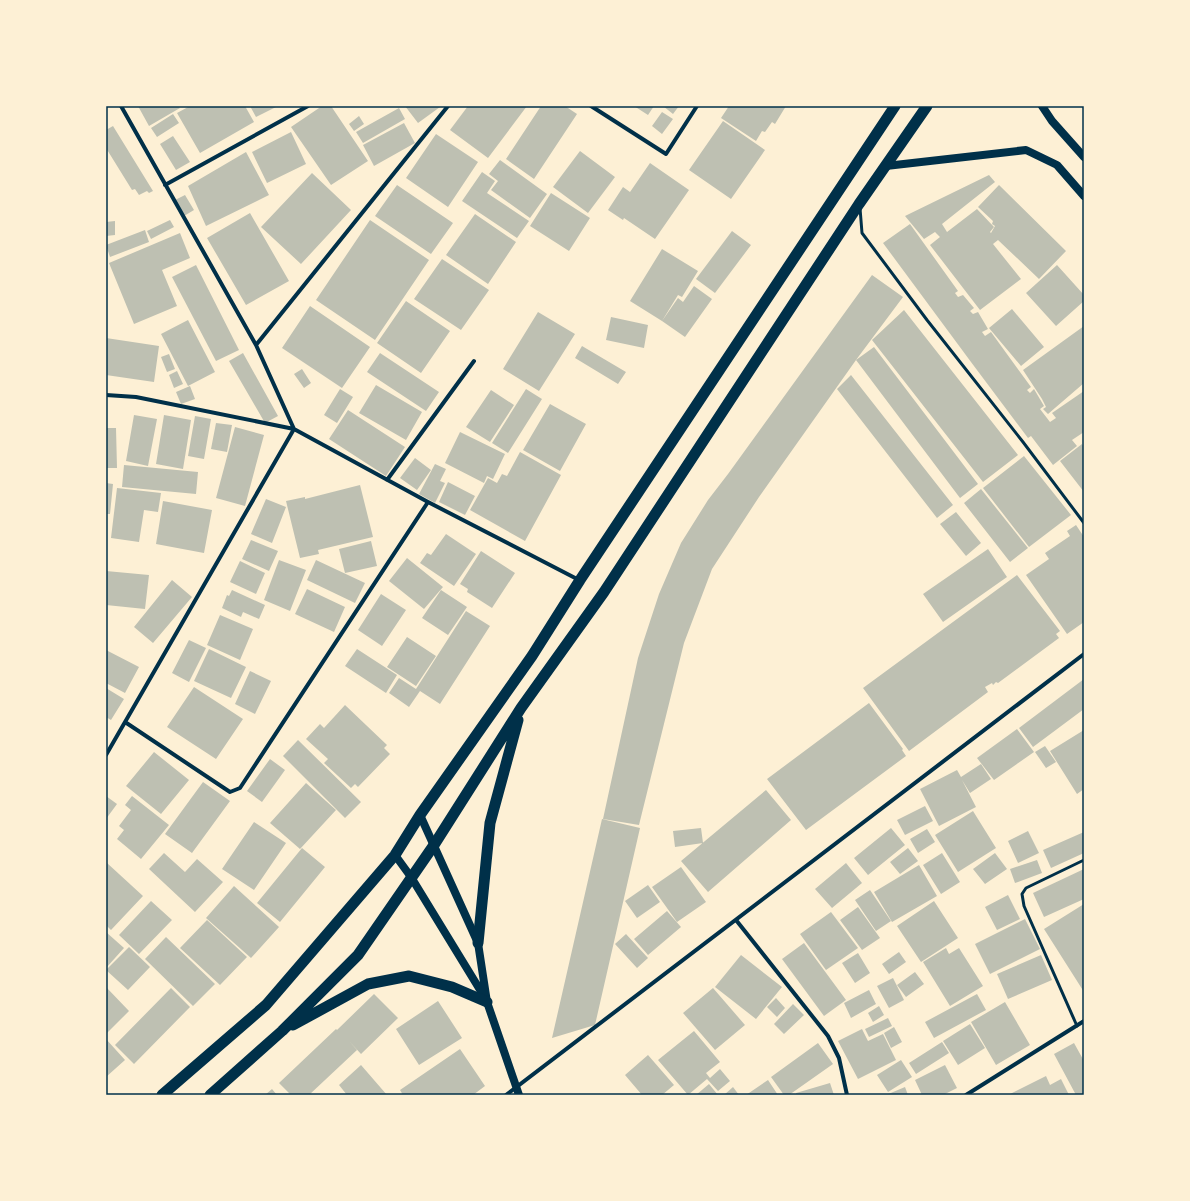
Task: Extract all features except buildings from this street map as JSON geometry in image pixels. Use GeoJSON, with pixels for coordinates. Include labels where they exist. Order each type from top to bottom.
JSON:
{"type":"FeatureCollection","features":[{"type":"Feature","properties":{"kind":"highway"},"geometry":{"type":"LineString","coordinates":[[162,1095],[266,1005],[395,855],[420,815],[532,656],[580,580],[895,106]]}},
{"type":"Feature","properties":{"kind":"highway"},"geometry":{"type":"LineString","coordinates":[[210,1095],[282,1031],[358,955],[434,845],[521,708],[604,592],[860,204],[928,106]]}},
{"type":"Feature","properties":{"kind":"highway"},"geometry":{"type":"LineString","coordinates":[[478,943],[490,823],[521,708]]}},
{"type":"Feature","properties":{"kind":"highway"},"geometry":{"type":"LineString","coordinates":[[282,1031],[368,984],[409,976],[452,987],[487,1002]]}},
{"type":"Feature","properties":{"kind":"main road"},"geometry":{"type":"LineString","coordinates":[[1042,106],[1052,121],[1084,157]]}},
{"type":"Feature","properties":{"kind":"main road"},"geometry":{"type":"LineString","coordinates":[[886,166],[1026,150],[1057,166],[1084,196]]}},
{"type":"Feature","properties":{"kind":"main road"},"geometry":{"type":"LineString","coordinates":[[420,815],[478,943],[487,1002],[518,1091]]}},
{"type":"Feature","properties":{"kind":"main road"},"geometry":{"type":"LineString","coordinates":[[395,855],[411,877],[487,1002]]}},
{"type":"Feature","properties":{"kind":"street"},"geometry":{"type":"LineString","coordinates":[[121,106],[256,345],[294,430]]}},
{"type":"Feature","properties":{"kind":"street"},"geometry":{"type":"LineString","coordinates":[[165,185],[308,106]]}},
{"type":"Feature","properties":{"kind":"street"},"geometry":{"type":"LineString","coordinates":[[256,345],[448,106]]}},
{"type":"Feature","properties":{"kind":"street"},"geometry":{"type":"LineString","coordinates":[[592,106],[666,154],[697,106]]}},
{"type":"Feature","properties":{"kind":"street"},"geometry":{"type":"LineString","coordinates":[[388,480],[474,361]]}},
{"type":"Feature","properties":{"kind":"street"},"geometry":{"type":"LineString","coordinates":[[106,394],[136,397],[294,430],[428,502],[580,580]]}},
{"type":"Feature","properties":{"kind":"street"},"geometry":{"type":"LineString","coordinates":[[106,755],[294,430]]}},
{"type":"Feature","properties":{"kind":"street"},"geometry":{"type":"LineString","coordinates":[[125,722],[230,792],[240,788],[428,502]]}},
{"type":"Feature","properties":{"kind":"street"},"geometry":{"type":"LineString","coordinates":[[506,1095],[518,1091],[736,920],[1084,654]]}},
{"type":"Feature","properties":{"kind":"street"},"geometry":{"type":"LineString","coordinates":[[736,920],[828,1036],[839,1058],[847,1095]]}},
{"type":"Feature","properties":{"kind":"street"},"geometry":{"type":"LineString","coordinates":[[966,1095],[1084,1021]]}},
{"type":"Feature","properties":{"kind":"lane"},"geometry":{"type":"LineString","coordinates":[[860,204],[862,233],[927,320],[1023,442],[1084,524]]}},
{"type":"Feature","properties":{"kind":"lane"},"geometry":{"type":"LineString","coordinates":[[1078,1026],[1024,906],[1022,894],[1026,888],[1084,860]]}}]}
